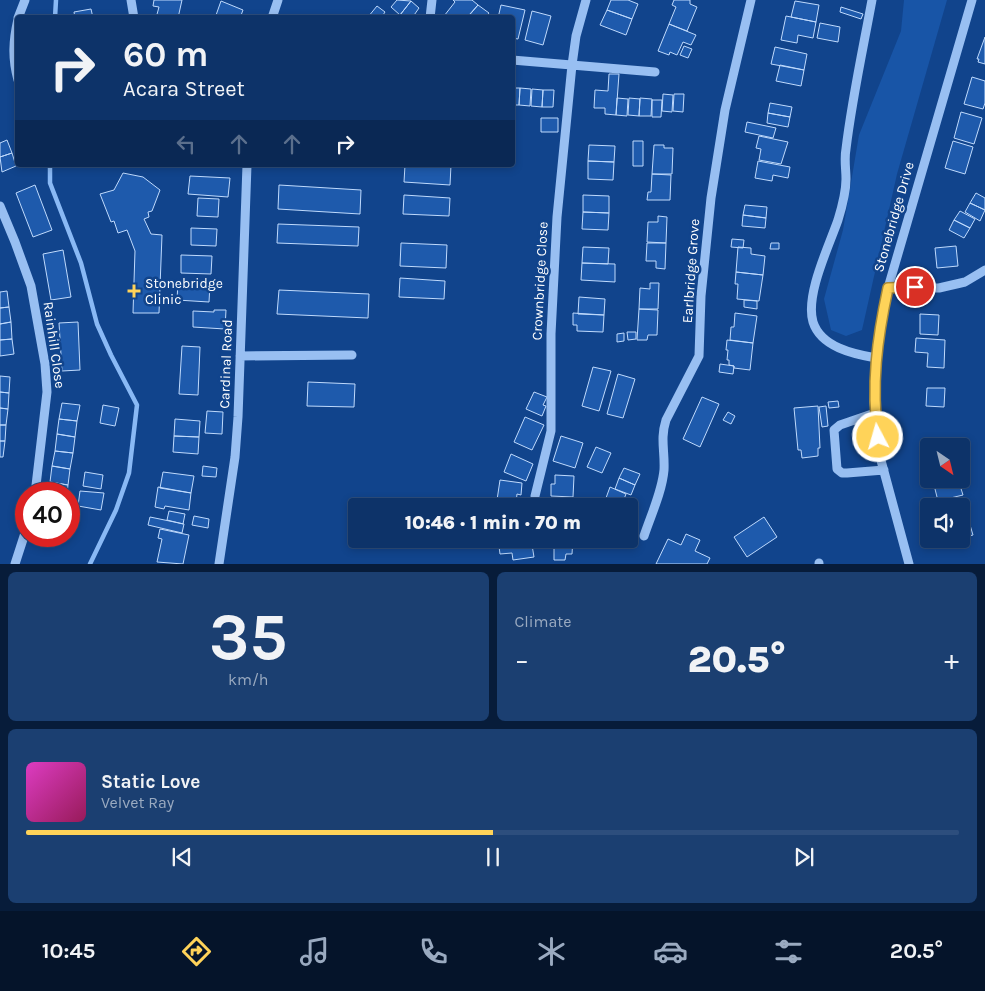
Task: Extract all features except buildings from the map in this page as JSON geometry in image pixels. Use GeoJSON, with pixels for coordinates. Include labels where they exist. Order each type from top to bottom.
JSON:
{"type":"FeatureCollection","features":[{"type":"Feature","properties":{"kind":"street"},"geometry":{"type":"LineString","coordinates":[[19,15],[25,0]]}},
{"type":"Feature","properties":{"kind":"street"},"geometry":{"type":"LineString","coordinates":[[131,0],[134,15]]}},
{"type":"Feature","properties":{"kind":"street"},"geometry":{"type":"LineString","coordinates":[[273,15],[278,0]]}},
{"type":"Feature","properties":{"kind":"street"},"geometry":{"type":"LineString","coordinates":[[430,15],[432,0]]}},
{"type":"Feature","properties":{"kind":"street","name":"Crownbridge Close"},"geometry":{"type":"LineString","coordinates":[[535,496],[552,431],[551,334],[557,217],[572,65],[576,36],[586,0]]}},
{"type":"Feature","properties":{"kind":"street","name":"Earlbridge Grove"},"geometry":{"type":"LineString","coordinates":[[644,536],[662,481],[664,468],[663,430],[666,420],[699,356],[701,296],[711,198],[725,110],[751,0]]}},
{"type":"Feature","properties":{"kind":"street"},"geometry":{"type":"LineString","coordinates":[[872,0],[845,151],[846,181],[844,200],[819,272],[813,296],[812,312],[813,322],[818,332],[831,343],[847,352],[876,358]]}},
{"type":"Feature","properties":{"kind":"street","name":"Stonebridge Drive"},"geometry":{"type":"LineString","coordinates":[[909,564],[879,453],[874,402],[876,358],[880,323],[888,288],[972,0]]}},
{"type":"Feature","properties":{"kind":"street"},"geometry":{"type":"LineString","coordinates":[[15,31],[13,39],[15,67]]}},
{"type":"Feature","properties":{"kind":"street"},"geometry":{"type":"LineString","coordinates":[[515,60],[655,72]]}},
{"type":"Feature","properties":{"kind":"street","name":"Cardinal Road"},"geometry":{"type":"LineString","coordinates":[[219,564],[235,457],[238,417],[246,167]]}},
{"type":"Feature","properties":{"kind":"street","name":"Rainhill Close"},"geometry":{"type":"LineString","coordinates":[[0,206],[16,242],[31,286],[45,364],[47,392],[36,482]]}},
{"type":"Feature","properties":{"kind":"street"},"geometry":{"type":"LineString","coordinates":[[888,288],[939,288],[965,282],[985,270]]}},
{"type":"Feature","properties":{"kind":"street"},"geometry":{"type":"LineString","coordinates":[[240,356],[352,355]]}},
{"type":"Feature","properties":{"kind":"street"},"geometry":{"type":"LineString","coordinates":[[875,413],[840,425],[834,430],[837,469],[847,474],[884,470]]}},
{"type":"Feature","properties":{"kind":"street"},"geometry":{"type":"LineString","coordinates":[[15,564],[20,547]]}},
{"type":"Feature","properties":{"kind":"shaded area"},"geometry":{"type":"Polygon","coordinates":[[[904,0],[947,0],[897,174],[862,330],[846,336],[831,330],[824,299],[843,230],[859,135],[901,31],[904,0]]]}},
{"type":"Feature","properties":{"kind":"waterway"},"geometry":{"type":"LineString","coordinates":[[55,15],[56,0]]}},
{"type":"Feature","properties":{"kind":"waterway"},"geometry":{"type":"LineString","coordinates":[[50,167],[50,183],[81,263],[97,324],[137,405],[129,473],[116,510],[90,564]]}},
{"type":"Feature","properties":{"kind":"place","name":"Stonebridge Clinic"},"geometry":{"type":"Point","coordinates":[134,291]}},
{"type":"Feature","properties":{"kind":"route"},"geometry":{"type":"LineString","coordinates":[[878,437],[874,402],[876,358],[880,323],[888,288],[915,287]]}}]}
